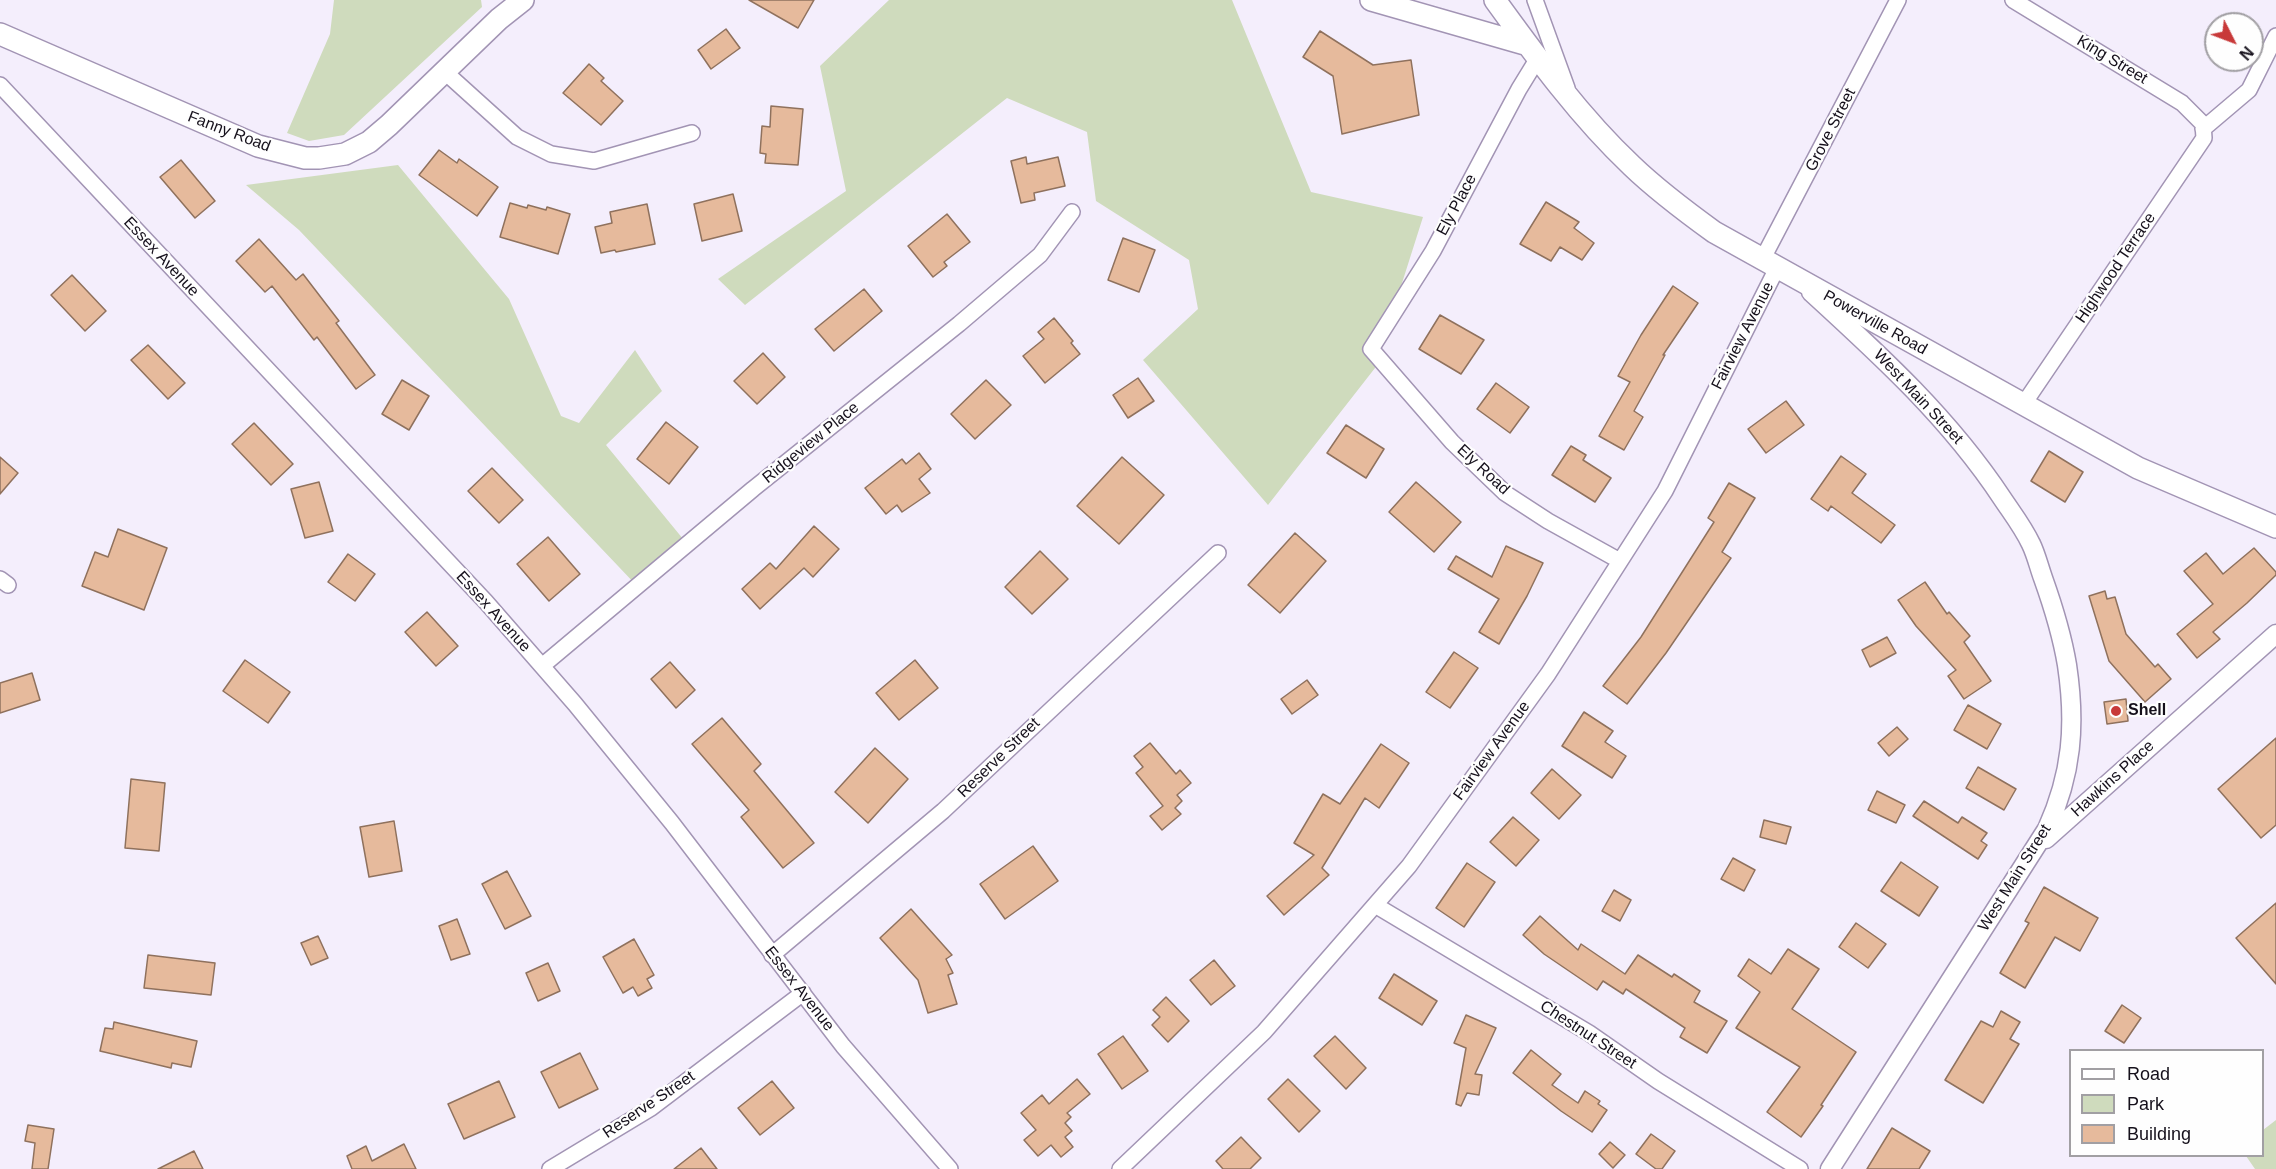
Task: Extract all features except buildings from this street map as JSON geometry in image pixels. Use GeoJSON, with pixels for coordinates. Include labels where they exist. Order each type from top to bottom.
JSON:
{"type":"FeatureCollection","features":[{"type":"Feature","properties":{"kind":"main road","name":"Fanny Road"},"geometry":{"type":"LineString","coordinates":[[0,34],[258,146],[306,158],[339,155],[369,142],[499,19],[523,0]]}},
{"type":"Feature","properties":{"kind":"main road"},"geometry":{"type":"LineString","coordinates":[[1371,0],[1533,51]]}},
{"type":"Feature","properties":{"kind":"main road","name":"Powerville Road"},"geometry":{"type":"LineString","coordinates":[[1495,0],[1572,101],[1631,166],[1671,201],[1714,232],[2138,468],[2276,527]]}},
{"type":"Feature","properties":{"kind":"street"},"geometry":{"type":"LineString","coordinates":[[1535,0],[1572,101]]}},
{"type":"Feature","properties":{"kind":"street","name":"Grove Street"},"geometry":{"type":"LineString","coordinates":[[1770,264],[1819,155],[1898,0]]}},
{"type":"Feature","properties":{"kind":"street","name":"King Street"},"geometry":{"type":"LineString","coordinates":[[2013,0],[2182,103],[2203,124],[2203,129]]}},
{"type":"Feature","properties":{"kind":"street"},"geometry":{"type":"LineString","coordinates":[[2203,129],[2248,90],[2276,36]]}},
{"type":"Feature","properties":{"kind":"street","name":"Ely Place"},"geometry":{"type":"LineString","coordinates":[[1371,349],[1433,251],[1519,89],[1533,51]]}},
{"type":"Feature","properties":{"kind":"street"},"geometry":{"type":"LineString","coordinates":[[445,72],[517,137],[551,154],[594,161],[692,133]]}},
{"type":"Feature","properties":{"kind":"street","name":"Essex Avenue"},"geometry":{"type":"LineString","coordinates":[[0,85],[486,602],[672,822],[843,1046],[950,1169]]}},
{"type":"Feature","properties":{"kind":"street","name":"Highwood Terrace"},"geometry":{"type":"LineString","coordinates":[[2023,405],[2204,138],[2203,129]]}},
{"type":"Feature","properties":{"kind":"street","name":"Ridgeview Place"},"geometry":{"type":"LineString","coordinates":[[542,666],[753,489],[1040,255],[1072,212]]}},
{"type":"Feature","properties":{"kind":"street","name":"Fairview Avenue"},"geometry":{"type":"LineString","coordinates":[[1120,1169],[1264,1032],[1409,866],[1548,674],[1665,491],[1770,264]]}},
{"type":"Feature","properties":{"kind":"street","name":"West Main Street"},"geometry":{"type":"LineString","coordinates":[[1801,282],[1906,380],[1951,429],[1991,482],[2032,545],[2055,612],[2065,651],[2071,690],[2073,730],[2065,783],[2047,829],[1830,1169]]}},
{"type":"Feature","properties":{"kind":"street","name":"Ely Road"},"geometry":{"type":"LineString","coordinates":[[1371,349],[1452,442],[1505,493],[1548,521],[1620,561]]}},
{"type":"Feature","properties":{"kind":"street","name":"Reserve Street"},"geometry":{"type":"LineString","coordinates":[[772,955],[943,811],[1218,553]]}},
{"type":"Feature","properties":{"kind":"street","name":"Hawkins Place"},"geometry":{"type":"LineString","coordinates":[[2031,853],[2276,634]]}},
{"type":"Feature","properties":{"kind":"street","name":"Chestnut Street"},"geometry":{"type":"LineString","coordinates":[[1375,905],[1589,1033],[1667,1087],[1800,1169]]}},
{"type":"Feature","properties":{"kind":"street","name":"Reserve Street"},"geometry":{"type":"LineString","coordinates":[[550,1169],[651,1108],[803,993]]}},
{"type":"Feature","properties":{"kind":"green space"},"geometry":{"type":"Polygon","coordinates":[[[334,0],[481,0],[482,7],[344,135],[309,141],[287,133],[330,34],[334,0]]]}},
{"type":"Feature","properties":{"kind":"green space"},"geometry":{"type":"Polygon","coordinates":[[[889,0],[1232,0],[1311,192],[1423,217],[1375,368],[1268,505],[1143,360],[1198,309],[1189,260],[1096,201],[1087,132],[1007,98],[745,305],[718,279],[846,191],[820,66],[889,0]]]}},
{"type":"Feature","properties":{"kind":"green space"},"geometry":{"type":"Polygon","coordinates":[[[398,165],[509,299],[561,416],[579,423],[635,350],[662,391],[606,445],[688,545],[637,586],[299,230],[246,185],[398,165]]]}},
{"type":"Feature","properties":{"kind":"green space"},"geometry":{"type":"Polygon","coordinates":[[[2276,1120],[2276,1169],[2255,1169],[2247,1157],[2264,1157],[2264,1129],[2276,1120]]]}},
{"type":"Feature","properties":{"kind":"place","name":"Shell"},"geometry":{"type":"Point","coordinates":[2116,711]}}]}
